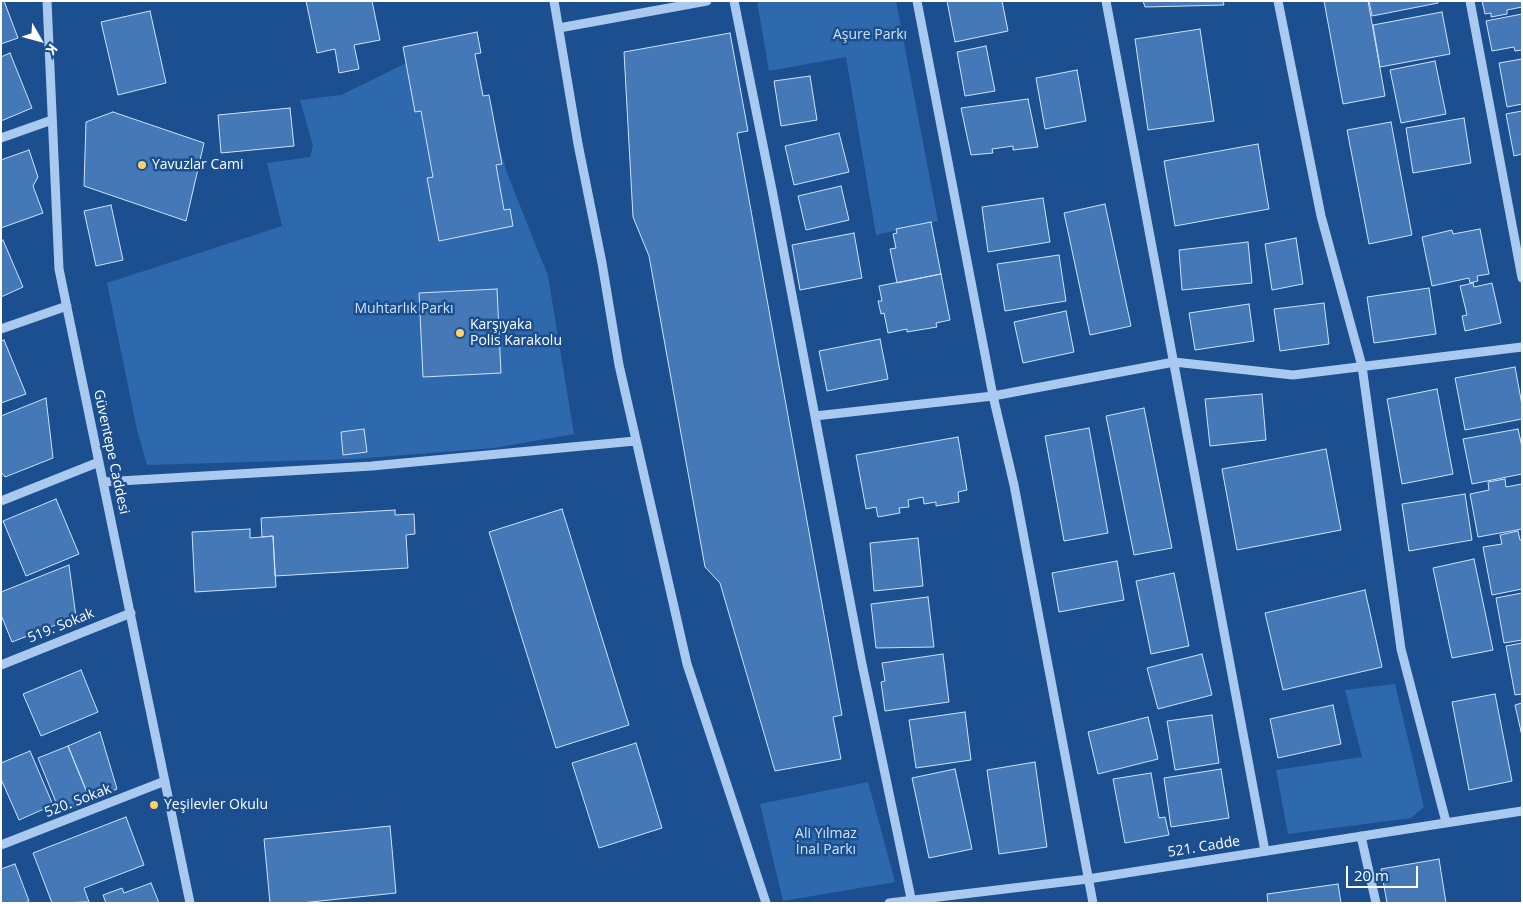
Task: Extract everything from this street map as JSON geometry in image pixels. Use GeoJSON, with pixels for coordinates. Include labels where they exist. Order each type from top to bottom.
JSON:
{"type":"FeatureCollection","features":[{"type":"Feature","properties":{"kind":"street","name":"Güventepe Caddesi"},"geometry":{"type":"LineString","coordinates":[[47,1],[59,269],[190,903]]}},
{"type":"Feature","properties":{"kind":"street"},"geometry":{"type":"LineString","coordinates":[[554,1],[578,144],[602,263],[618,365],[687,664],[766,903]]}},
{"type":"Feature","properties":{"kind":"street"},"geometry":{"type":"LineString","coordinates":[[559,28],[707,1]]}},
{"type":"Feature","properties":{"kind":"street"},"geometry":{"type":"LineString","coordinates":[[734,1],[862,664],[912,902]]}},
{"type":"Feature","properties":{"kind":"street"},"geometry":{"type":"LineString","coordinates":[[918,1],[994,396],[1014,485],[1093,903]]}},
{"type":"Feature","properties":{"kind":"street"},"geometry":{"type":"LineString","coordinates":[[1106,1],[1265,851]]}},
{"type":"Feature","properties":{"kind":"street"},"geometry":{"type":"LineString","coordinates":[[1278,1],[1321,216],[1362,366],[1401,649],[1446,822]]}},
{"type":"Feature","properties":{"kind":"street"},"geometry":{"type":"LineString","coordinates":[[1470,1],[1522,278]]}},
{"type":"Feature","properties":{"kind":"street"},"geometry":{"type":"LineString","coordinates":[[1,138],[52,120]]}},
{"type":"Feature","properties":{"kind":"street"},"geometry":{"type":"LineString","coordinates":[[1,329],[67,306]]}},
{"type":"Feature","properties":{"kind":"street"},"geometry":{"type":"LineString","coordinates":[[814,416],[994,396],[1174,362],[1293,375],[1522,346]]}},
{"type":"Feature","properties":{"kind":"street"},"geometry":{"type":"LineString","coordinates":[[103,482],[372,466],[635,440]]}},
{"type":"Feature","properties":{"kind":"street"},"geometry":{"type":"LineString","coordinates":[[1,501],[99,462]]}},
{"type":"Feature","properties":{"kind":"street","name":"519. Sokak"},"geometry":{"type":"LineString","coordinates":[[1,665],[130,613]]}},
{"type":"Feature","properties":{"kind":"street","name":"520. Sokak"},"geometry":{"type":"LineString","coordinates":[[1,845],[165,781]]}},
{"type":"Feature","properties":{"kind":"street","name":"521. Cadde"},"geometry":{"type":"LineString","coordinates":[[889,903],[912,902],[1088,879],[1522,811]]}},
{"type":"Feature","properties":{"kind":"street"},"geometry":{"type":"LineString","coordinates":[[1361,836],[1376,903]]}},
{"type":"Feature","properties":{"kind":"green space","name":"Aşure Parkı"},"geometry":{"type":"Polygon","coordinates":[[[757,1],[896,1],[938,221],[876,235],[846,57],[769,71],[757,1]]]}},
{"type":"Feature","properties":{"kind":"green space","name":"Muhtarlık Parkı"},"geometry":{"type":"Polygon","coordinates":[[[429,52],[474,61],[507,173],[548,276],[574,434],[494,448],[354,459],[147,465],[137,430],[107,283],[282,226],[267,163],[310,157],[313,146],[300,100],[341,95],[429,52]]]}},
{"type":"Feature","properties":{"kind":"green space"},"geometry":{"type":"Polygon","coordinates":[[[1395,684],[1424,807],[1411,818],[1288,834],[1276,770],[1362,757],[1345,690],[1395,684]]]}},
{"type":"Feature","properties":{"kind":"green space","name":"Ali Yılmaz İnal Parkı"},"geometry":{"type":"Polygon","coordinates":[[[868,782],[895,882],[783,901],[760,804],[868,782]]]}},
{"type":"Feature","properties":{"kind":"building"},"geometry":{"type":"Polygon","coordinates":[[[1,1],[4,1],[18,38],[1,44],[1,1]]]}},
{"type":"Feature","properties":{"kind":"building"},"geometry":{"type":"Polygon","coordinates":[[[306,1],[372,1],[380,40],[354,45],[359,69],[339,73],[335,49],[317,53],[306,1]]]}},
{"type":"Feature","properties":{"kind":"building"},"geometry":{"type":"Polygon","coordinates":[[[947,1],[1002,1],[1008,31],[955,42],[947,1]]]}},
{"type":"Feature","properties":{"kind":"building"},"geometry":{"type":"Polygon","coordinates":[[[1143,1],[1223,1],[1224,5],[1145,7],[1143,1]]]}},
{"type":"Feature","properties":{"kind":"building"},"geometry":{"type":"Polygon","coordinates":[[[1324,1],[1368,1],[1385,96],[1343,104],[1324,1]]]}},
{"type":"Feature","properties":{"kind":"building"},"geometry":{"type":"Polygon","coordinates":[[[1369,1],[1438,1],[1438,3],[1372,16],[1369,1]]]}},
{"type":"Feature","properties":{"kind":"building"},"geometry":{"type":"Polygon","coordinates":[[[1482,1],[1522,1],[1522,7],[1507,10],[1507,14],[1491,17],[1491,13],[1485,14],[1482,1]]]}},
{"type":"Feature","properties":{"kind":"building"},"geometry":{"type":"Polygon","coordinates":[[[150,11],[166,83],[118,95],[101,22],[150,11]]]}},
{"type":"Feature","properties":{"kind":"building"},"geometry":{"type":"Polygon","coordinates":[[[1442,12],[1450,54],[1380,67],[1373,25],[1442,12]]]}},
{"type":"Feature","properties":{"kind":"building"},"geometry":{"type":"Polygon","coordinates":[[[1522,14],[1522,50],[1515,51],[1514,47],[1492,51],[1486,21],[1522,14]]]}},
{"type":"Feature","properties":{"kind":"building"},"geometry":{"type":"Polygon","coordinates":[[[1200,29],[1214,121],[1148,130],[1135,39],[1200,29]]]}},
{"type":"Feature","properties":{"kind":"building"},"geometry":{"type":"Polygon","coordinates":[[[477,32],[481,53],[475,54],[483,96],[489,95],[502,164],[496,165],[504,210],[510,209],[513,226],[439,241],[427,178],[433,177],[421,111],[415,112],[403,47],[477,32]]]}},
{"type":"Feature","properties":{"kind":"building"},"geometry":{"type":"Polygon","coordinates":[[[730,33],[748,131],[737,133],[842,715],[833,717],[841,759],[775,771],[720,583],[705,567],[649,256],[633,217],[624,52],[730,33]]]}},
{"type":"Feature","properties":{"kind":"building"},"geometry":{"type":"Polygon","coordinates":[[[986,46],[995,91],[965,96],[957,52],[986,46]]]}},
{"type":"Feature","properties":{"kind":"building"},"geometry":{"type":"Polygon","coordinates":[[[10,53],[32,108],[1,121],[1,57],[10,53]]]}},
{"type":"Feature","properties":{"kind":"building"},"geometry":{"type":"Polygon","coordinates":[[[1522,59],[1522,104],[1507,107],[1499,63],[1522,59]]]}},
{"type":"Feature","properties":{"kind":"building"},"geometry":{"type":"Polygon","coordinates":[[[1435,61],[1446,114],[1401,123],[1390,70],[1435,61]]]}},
{"type":"Feature","properties":{"kind":"building"},"geometry":{"type":"Polygon","coordinates":[[[1077,70],[1086,121],[1045,129],[1036,78],[1077,70]]]}},
{"type":"Feature","properties":{"kind":"building"},"geometry":{"type":"Polygon","coordinates":[[[810,76],[817,120],[781,126],[774,81],[810,76]]]}},
{"type":"Feature","properties":{"kind":"building"},"geometry":{"type":"Polygon","coordinates":[[[1028,99],[1038,147],[1013,150],[1013,146],[992,149],[993,153],[971,155],[961,108],[1028,99]]]}},
{"type":"Feature","properties":{"kind":"building"},"geometry":{"type":"Polygon","coordinates":[[[290,108],[294,146],[221,153],[218,115],[290,108]]]}},
{"type":"Feature","properties":{"kind":"building"},"geometry":{"type":"Polygon","coordinates":[[[1522,111],[1522,154],[1514,156],[1506,114],[1522,111]]]}},
{"type":"Feature","properties":{"kind":"building","name":"Yavuzlar Cami"},"geometry":{"type":"Polygon","coordinates":[[[113,112],[204,143],[186,221],[84,186],[86,122],[113,112]]]}},
{"type":"Feature","properties":{"kind":"building"},"geometry":{"type":"Polygon","coordinates":[[[1464,118],[1471,163],[1413,173],[1406,128],[1464,118]]]}},
{"type":"Feature","properties":{"kind":"building"},"geometry":{"type":"Polygon","coordinates":[[[1391,122],[1412,235],[1369,244],[1347,130],[1391,122]]]}},
{"type":"Feature","properties":{"kind":"building"},"geometry":{"type":"Polygon","coordinates":[[[839,133],[849,172],[794,185],[785,146],[839,133]]]}},
{"type":"Feature","properties":{"kind":"building"},"geometry":{"type":"Polygon","coordinates":[[[1258,144],[1269,209],[1175,226],[1164,161],[1258,144]]]}},
{"type":"Feature","properties":{"kind":"building"},"geometry":{"type":"Polygon","coordinates":[[[29,150],[38,177],[33,186],[43,213],[1,228],[1,160],[29,150]]]}},
{"type":"Feature","properties":{"kind":"building"},"geometry":{"type":"Polygon","coordinates":[[[841,186],[849,220],[806,230],[798,196],[841,186]]]}},
{"type":"Feature","properties":{"kind":"building"},"geometry":{"type":"Polygon","coordinates":[[[1043,198],[1050,242],[988,252],[982,207],[1043,198]]]}},
{"type":"Feature","properties":{"kind":"building"},"geometry":{"type":"Polygon","coordinates":[[[1105,204],[1131,326],[1090,335],[1064,213],[1105,204]]]}},
{"type":"Feature","properties":{"kind":"building"},"geometry":{"type":"Polygon","coordinates":[[[111,205],[123,260],[96,266],[84,211],[111,205]]]}},
{"type":"Feature","properties":{"kind":"building"},"geometry":{"type":"Polygon","coordinates":[[[931,222],[941,274],[897,283],[890,249],[896,248],[893,234],[897,233],[896,229],[931,222]]]}},
{"type":"Feature","properties":{"kind":"building"},"geometry":{"type":"Polygon","coordinates":[[[1480,229],[1489,274],[1477,276],[1478,281],[1470,283],[1469,278],[1432,286],[1422,237],[1452,230],[1453,234],[1480,229]]]}},
{"type":"Feature","properties":{"kind":"building"},"geometry":{"type":"Polygon","coordinates":[[[854,233],[862,278],[800,290],[792,245],[854,233]]]}},
{"type":"Feature","properties":{"kind":"building"},"geometry":{"type":"Polygon","coordinates":[[[1296,238],[1303,284],[1272,290],[1265,244],[1296,238]]]}},
{"type":"Feature","properties":{"kind":"building"},"geometry":{"type":"Polygon","coordinates":[[[3,240],[23,287],[1,297],[1,241],[3,240]]]}},
{"type":"Feature","properties":{"kind":"building"},"geometry":{"type":"Polygon","coordinates":[[[1248,242],[1252,283],[1182,290],[1179,250],[1248,242]]]}},
{"type":"Feature","properties":{"kind":"building"},"geometry":{"type":"Polygon","coordinates":[[[1059,255],[1066,301],[1005,311],[997,264],[1059,255]]]}},
{"type":"Feature","properties":{"kind":"building"},"geometry":{"type":"Polygon","coordinates":[[[941,274],[950,320],[936,323],[937,327],[907,332],[907,329],[888,333],[884,313],[881,314],[878,301],[882,301],[879,286],[941,274]]]}},
{"type":"Feature","properties":{"kind":"building"},"geometry":{"type":"Polygon","coordinates":[[[1473,283],[1474,287],[1492,283],[1501,323],[1465,331],[1462,316],[1467,315],[1460,286],[1473,283]]]}},
{"type":"Feature","properties":{"kind":"building"},"geometry":{"type":"Polygon","coordinates":[[[1429,288],[1436,334],[1374,343],[1367,297],[1429,288]]]}},
{"type":"Feature","properties":{"kind":"building","name":"Karşıyaka Polis Karakolu"},"geometry":{"type":"Polygon","coordinates":[[[497,289],[501,373],[423,377],[419,293],[497,289]]]}},
{"type":"Feature","properties":{"kind":"building"},"geometry":{"type":"Polygon","coordinates":[[[1324,303],[1329,344],[1280,351],[1274,309],[1324,303]]]}},
{"type":"Feature","properties":{"kind":"building"},"geometry":{"type":"Polygon","coordinates":[[[1249,304],[1254,341],[1195,350],[1189,313],[1249,304]]]}},
{"type":"Feature","properties":{"kind":"building"},"geometry":{"type":"Polygon","coordinates":[[[1066,311],[1074,352],[1023,363],[1014,322],[1066,311]]]}},
{"type":"Feature","properties":{"kind":"building"},"geometry":{"type":"Polygon","coordinates":[[[880,339],[888,379],[827,391],[819,351],[880,339]]]}},
{"type":"Feature","properties":{"kind":"building"},"geometry":{"type":"Polygon","coordinates":[[[4,340],[26,394],[1,403],[1,341],[4,340]]]}},
{"type":"Feature","properties":{"kind":"building"},"geometry":{"type":"Polygon","coordinates":[[[1515,367],[1522,405],[1522,419],[1465,430],[1455,378],[1515,367]]]}},
{"type":"Feature","properties":{"kind":"building"},"geometry":{"type":"Polygon","coordinates":[[[1437,389],[1453,474],[1402,484],[1387,399],[1437,389]]]}},
{"type":"Feature","properties":{"kind":"building"},"geometry":{"type":"Polygon","coordinates":[[[1262,394],[1266,440],[1210,446],[1205,399],[1262,394]]]}},
{"type":"Feature","properties":{"kind":"building"},"geometry":{"type":"Polygon","coordinates":[[[46,398],[53,458],[5,477],[1,472],[1,416],[46,398]]]}},
{"type":"Feature","properties":{"kind":"building"},"geometry":{"type":"Polygon","coordinates":[[[1144,408],[1172,548],[1134,555],[1106,416],[1144,408]]]}},
{"type":"Feature","properties":{"kind":"building"},"geometry":{"type":"Polygon","coordinates":[[[1089,428],[1108,533],[1064,541],[1045,436],[1089,428]]]}},
{"type":"Feature","properties":{"kind":"building"},"geometry":{"type":"Polygon","coordinates":[[[364,429],[367,452],[343,455],[341,432],[364,429]]]}},
{"type":"Feature","properties":{"kind":"building"},"geometry":{"type":"Polygon","coordinates":[[[1518,429],[1522,447],[1522,474],[1472,484],[1463,439],[1518,429]]]}},
{"type":"Feature","properties":{"kind":"building"},"geometry":{"type":"Polygon","coordinates":[[[958,437],[967,490],[958,492],[959,502],[936,506],[936,502],[924,504],[923,497],[908,500],[909,507],[899,508],[900,513],[878,517],[876,507],[866,509],[856,455],[958,437]]]}},
{"type":"Feature","properties":{"kind":"building"},"geometry":{"type":"Polygon","coordinates":[[[1326,449],[1341,530],[1237,550],[1222,469],[1326,449]]]}},
{"type":"Feature","properties":{"kind":"building"},"geometry":{"type":"Polygon","coordinates":[[[1505,479],[1506,487],[1522,484],[1522,529],[1478,537],[1470,494],[1489,490],[1488,482],[1505,479]]]}},
{"type":"Feature","properties":{"kind":"building"},"geometry":{"type":"Polygon","coordinates":[[[1465,494],[1472,540],[1409,551],[1402,504],[1465,494]]]}},
{"type":"Feature","properties":{"kind":"building"},"geometry":{"type":"Polygon","coordinates":[[[56,499],[79,554],[26,576],[3,521],[56,499]]]}},
{"type":"Feature","properties":{"kind":"building"},"geometry":{"type":"Polygon","coordinates":[[[562,509],[629,725],[556,748],[489,532],[562,509]]]}},
{"type":"Feature","properties":{"kind":"building"},"geometry":{"type":"Polygon","coordinates":[[[395,510],[395,515],[414,514],[415,534],[406,535],[408,568],[275,576],[273,536],[262,537],[261,518],[395,510]]]}},
{"type":"Feature","properties":{"kind":"building"},"geometry":{"type":"Polygon","coordinates":[[[250,529],[250,538],[273,536],[276,587],[195,592],[192,532],[250,529]]]}},
{"type":"Feature","properties":{"kind":"building"},"geometry":{"type":"Polygon","coordinates":[[[1518,531],[1520,540],[1522,540],[1522,589],[1492,595],[1483,547],[1502,544],[1500,535],[1518,531]]]}},
{"type":"Feature","properties":{"kind":"building"},"geometry":{"type":"Polygon","coordinates":[[[918,538],[923,586],[874,591],[870,543],[918,538]]]}},
{"type":"Feature","properties":{"kind":"building"},"geometry":{"type":"Polygon","coordinates":[[[1474,559],[1493,650],[1452,658],[1433,568],[1474,559]]]}},
{"type":"Feature","properties":{"kind":"building"},"geometry":{"type":"Polygon","coordinates":[[[1117,561],[1124,600],[1059,612],[1052,573],[1117,561]]]}},
{"type":"Feature","properties":{"kind":"building"},"geometry":{"type":"Polygon","coordinates":[[[69,565],[76,617],[12,642],[1,615],[1,592],[69,565]]]}},
{"type":"Feature","properties":{"kind":"building"},"geometry":{"type":"Polygon","coordinates":[[[1174,573],[1189,646],[1151,654],[1136,581],[1174,573]]]}},
{"type":"Feature","properties":{"kind":"building"},"geometry":{"type":"Polygon","coordinates":[[[1365,590],[1382,667],[1283,690],[1265,613],[1365,590]]]}},
{"type":"Feature","properties":{"kind":"building"},"geometry":{"type":"Polygon","coordinates":[[[1522,593],[1522,640],[1504,643],[1496,598],[1522,593]]]}},
{"type":"Feature","properties":{"kind":"building"},"geometry":{"type":"Polygon","coordinates":[[[928,597],[934,647],[876,648],[871,604],[928,597]]]}},
{"type":"Feature","properties":{"kind":"building"},"geometry":{"type":"Polygon","coordinates":[[[1522,643],[1522,694],[1515,695],[1506,646],[1522,643]]]}},
{"type":"Feature","properties":{"kind":"building"},"geometry":{"type":"Polygon","coordinates":[[[943,654],[949,702],[885,711],[881,682],[885,681],[882,663],[943,654]]]}},
{"type":"Feature","properties":{"kind":"building"},"geometry":{"type":"Polygon","coordinates":[[[1202,654],[1212,695],[1158,709],[1147,668],[1202,654]]]}},
{"type":"Feature","properties":{"kind":"building"},"geometry":{"type":"Polygon","coordinates":[[[81,670],[98,712],[41,736],[23,694],[81,670]]]}},
{"type":"Feature","properties":{"kind":"building"},"geometry":{"type":"Polygon","coordinates":[[[1495,694],[1512,781],[1469,790],[1452,702],[1495,694]]]}},
{"type":"Feature","properties":{"kind":"building"},"geometry":{"type":"Polygon","coordinates":[[[1522,703],[1522,736],[1515,705],[1522,703]]]}},
{"type":"Feature","properties":{"kind":"building"},"geometry":{"type":"Polygon","coordinates":[[[1333,705],[1341,744],[1278,758],[1270,719],[1333,705]]]}},
{"type":"Feature","properties":{"kind":"building"},"geometry":{"type":"Polygon","coordinates":[[[965,712],[971,760],[916,768],[909,720],[965,712]]]}},
{"type":"Feature","properties":{"kind":"building"},"geometry":{"type":"Polygon","coordinates":[[[1212,715],[1219,763],[1175,770],[1167,721],[1212,715]]]}},
{"type":"Feature","properties":{"kind":"building"},"geometry":{"type":"Polygon","coordinates":[[[1148,717],[1158,759],[1098,774],[1088,732],[1148,717]]]}},
{"type":"Feature","properties":{"kind":"building"},"geometry":{"type":"Polygon","coordinates":[[[100,732],[117,789],[90,800],[68,746],[100,732]]]}},
{"type":"Feature","properties":{"kind":"building"},"geometry":{"type":"Polygon","coordinates":[[[636,743],[662,828],[599,848],[572,763],[636,743]]]}},
{"type":"Feature","properties":{"kind":"building"},"geometry":{"type":"Polygon","coordinates":[[[68,746],[90,800],[60,812],[38,758],[68,746]]]}},
{"type":"Feature","properties":{"kind":"building"},"geometry":{"type":"Polygon","coordinates":[[[30,751],[53,805],[19,820],[1,779],[1,763],[30,751]]]}},
{"type":"Feature","properties":{"kind":"building"},"geometry":{"type":"Polygon","coordinates":[[[1035,762],[1047,847],[999,854],[987,770],[1035,762]]]}},
{"type":"Feature","properties":{"kind":"building"},"geometry":{"type":"Polygon","coordinates":[[[955,769],[972,849],[929,858],[912,778],[955,769]]]}},
{"type":"Feature","properties":{"kind":"building"},"geometry":{"type":"Polygon","coordinates":[[[1221,769],[1229,818],[1171,827],[1164,778],[1221,769]]]}},
{"type":"Feature","properties":{"kind":"building"},"geometry":{"type":"Polygon","coordinates":[[[1151,773],[1159,818],[1165,817],[1169,835],[1125,843],[1113,779],[1151,773]]]}},
{"type":"Feature","properties":{"kind":"building"},"geometry":{"type":"Polygon","coordinates":[[[126,817],[144,865],[84,888],[89,902],[52,903],[33,853],[126,817]]]}},
{"type":"Feature","properties":{"kind":"building"},"geometry":{"type":"Polygon","coordinates":[[[390,826],[396,893],[301,903],[270,903],[264,839],[390,826]]]}},
{"type":"Feature","properties":{"kind":"building"},"geometry":{"type":"Polygon","coordinates":[[[1439,859],[1446,903],[1387,903],[1381,869],[1439,859]]]}},
{"type":"Feature","properties":{"kind":"building"},"geometry":{"type":"Polygon","coordinates":[[[15,864],[29,901],[25,903],[1,903],[1,869],[15,864]]]}},
{"type":"Feature","properties":{"kind":"building"},"geometry":{"type":"Polygon","coordinates":[[[151,883],[159,903],[106,903],[103,895],[122,888],[124,893],[151,883]]]}},
{"type":"Feature","properties":{"kind":"building"},"geometry":{"type":"Polygon","coordinates":[[[1338,884],[1341,903],[1268,903],[1267,894],[1338,884]]]}},
{"type":"Feature","properties":{"kind":"place","name":"Yavuzlar Cami"},"geometry":{"type":"Point","coordinates":[142,165]}},
{"type":"Feature","properties":{"kind":"place","name":"Karşıyaka Polis Karakolu"},"geometry":{"type":"Point","coordinates":[460,333]}},
{"type":"Feature","properties":{"kind":"place","name":"Yeşilevler Okulu"},"geometry":{"type":"Point","coordinates":[154,805]}}]}
